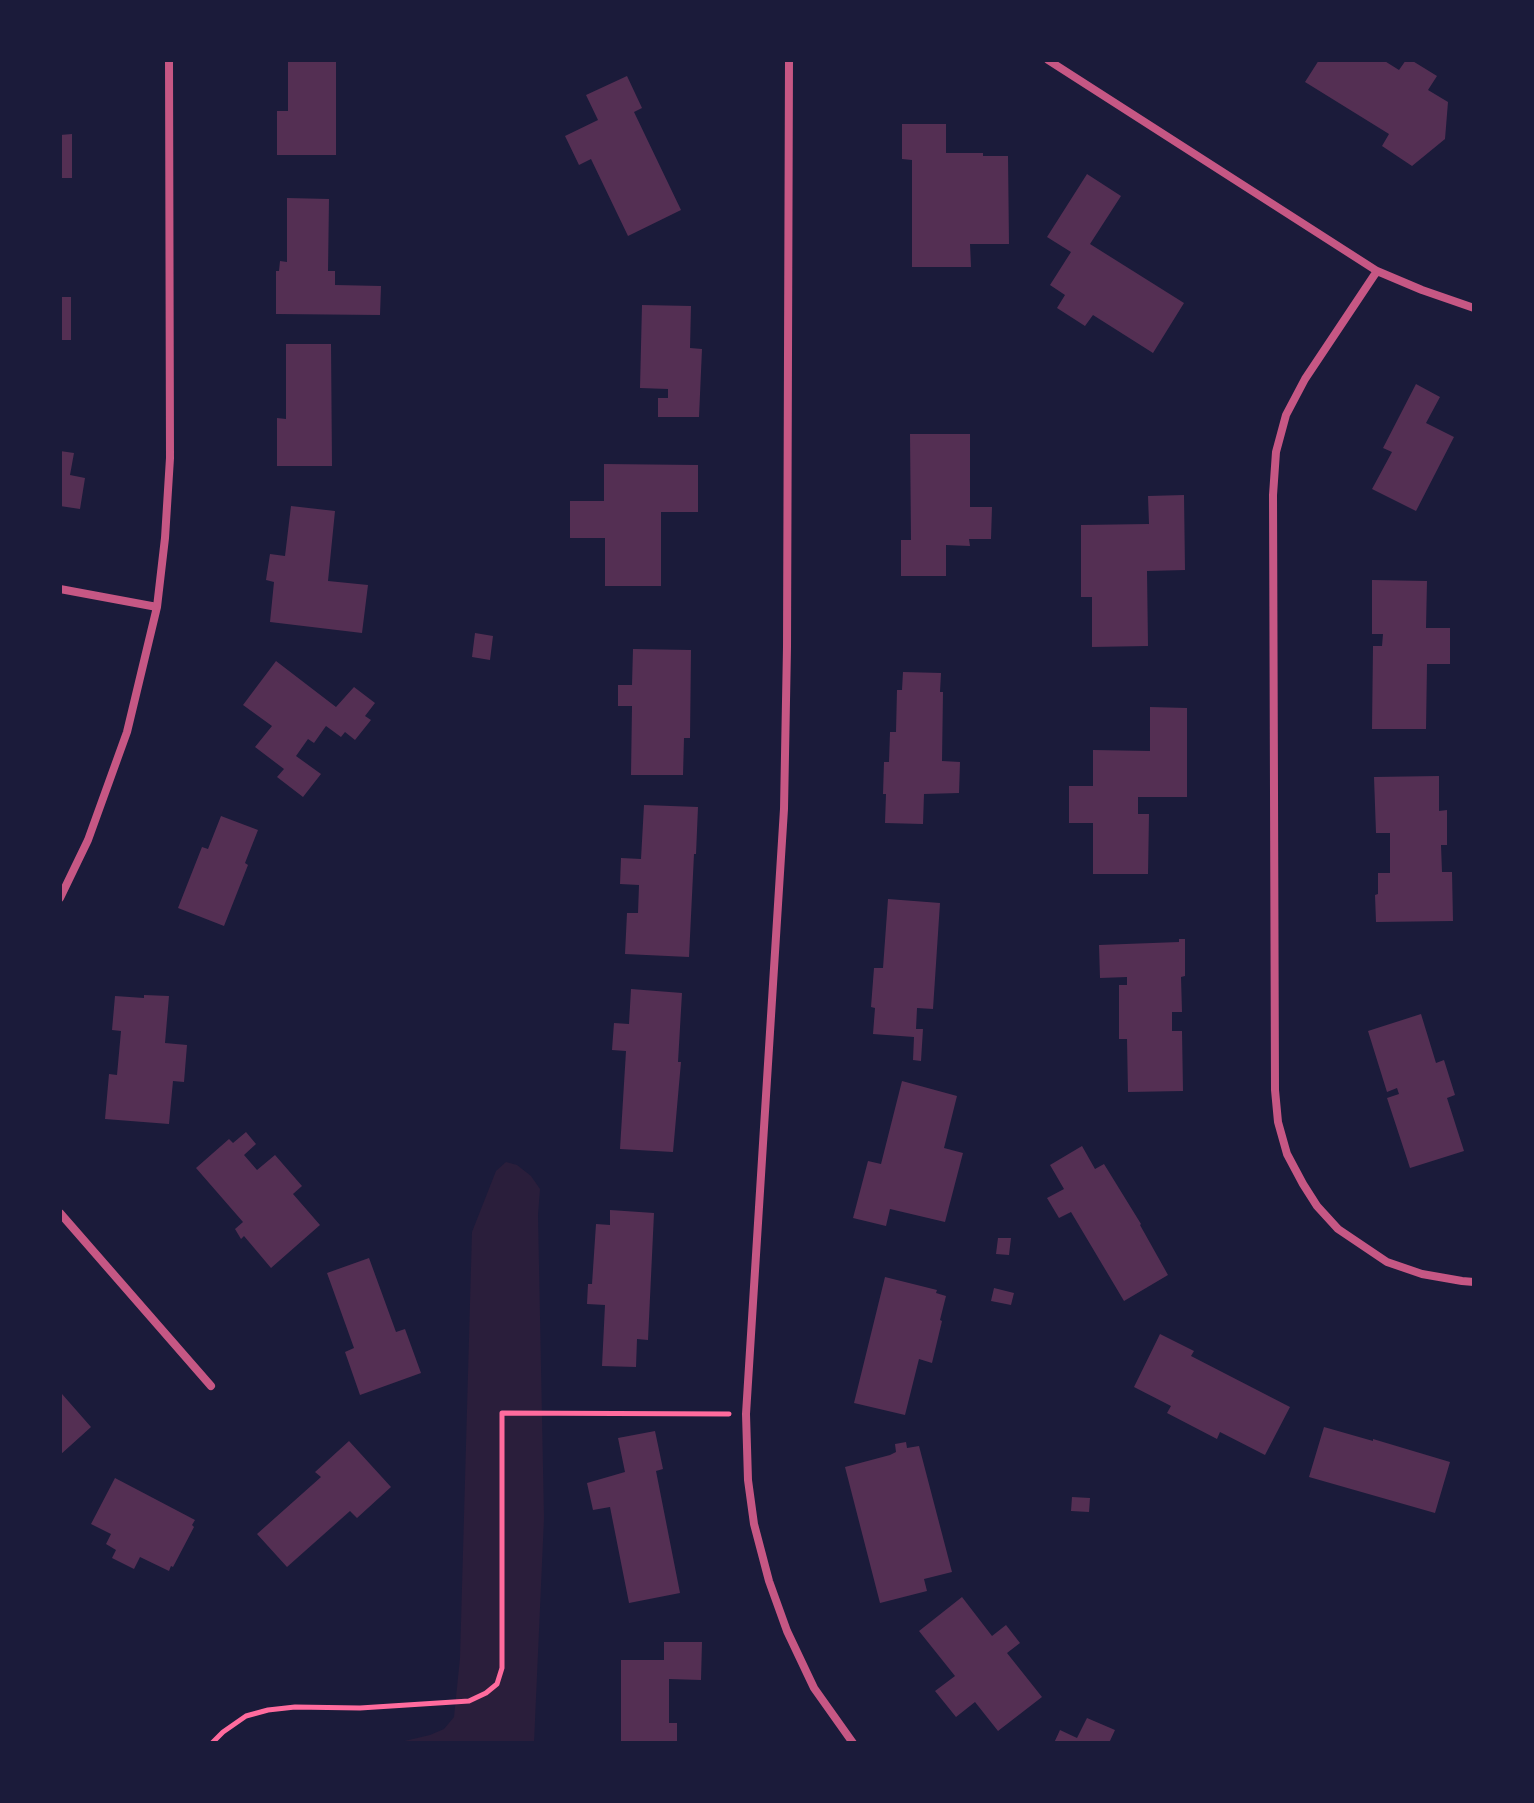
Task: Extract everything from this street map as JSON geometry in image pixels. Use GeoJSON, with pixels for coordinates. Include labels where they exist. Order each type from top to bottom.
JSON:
{"type":"FeatureCollection","features":[{"type":"Feature","properties":{"kind":"street"},"geometry":{"type":"LineString","coordinates":[[60,898],[88,840],[127,732],[157,607],[170,458],[169,60]]}},
{"type":"Feature","properties":{"kind":"street"},"geometry":{"type":"LineString","coordinates":[[789,60],[784,809],[746,1414],[748,1480],[758,1539],[787,1631],[814,1688],[853,1743]]}},
{"type":"Feature","properties":{"kind":"street"},"geometry":{"type":"LineString","coordinates":[[1048,60],[1377,271],[1474,308]]}},
{"type":"Feature","properties":{"kind":"street"},"geometry":{"type":"LineString","coordinates":[[1377,271],[1305,379],[1286,415],[1276,452],[1273,495],[1275,1090],[1278,1122],[1287,1154],[1303,1184],[1317,1206],[1338,1229],[1387,1262],[1422,1274],[1474,1282]]}},
{"type":"Feature","properties":{"kind":"street"},"geometry":{"type":"LineString","coordinates":[[60,589],[157,607]]}},
{"type":"Feature","properties":{"kind":"street"},"geometry":{"type":"LineString","coordinates":[[60,1213],[211,1386]]}},
{"type":"Feature","properties":{"kind":"path"},"geometry":{"type":"LineString","coordinates":[[212,1743],[246,1716],[268,1710],[469,1701],[497,1684],[502,1668],[502,1413],[722,1414]]}},
{"type":"Feature","properties":{"kind":"shaded area"},"geometry":{"type":"Polygon","coordinates":[[[506,1162],[517,1165],[531,1176],[540,1189],[544,1518],[534,1743],[396,1743],[444,1729],[454,1717],[460,1658],[472,1232],[496,1171],[506,1162]]]}},
{"type":"Feature","properties":{"kind":"building"},"geometry":{"type":"Polygon","coordinates":[[[1319,60],[1383,60],[1399,70],[1406,60],[1411,60],[1437,76],[1428,90],[1448,102],[1445,139],[1412,166],[1382,146],[1389,134],[1305,82],[1319,60]]]}},
{"type":"Feature","properties":{"kind":"building"},"geometry":{"type":"Polygon","coordinates":[[[288,62],[336,62],[336,155],[277,155],[277,111],[288,111],[288,62]]]}},
{"type":"Feature","properties":{"kind":"building"},"geometry":{"type":"Polygon","coordinates":[[[627,76],[642,108],[634,112],[681,210],[628,236],[591,159],[579,165],[565,136],[598,120],[586,95],[627,76]]]}},
{"type":"Feature","properties":{"kind":"building"},"geometry":{"type":"Polygon","coordinates":[[[902,124],[946,124],[946,153],[1008,156],[1009,244],[970,244],[971,267],[912,267],[912,160],[902,159],[902,124]]]}},
{"type":"Feature","properties":{"kind":"building"},"geometry":{"type":"Polygon","coordinates":[[[72,134],[72,178],[60,178],[60,135],[72,134]]]}},
{"type":"Feature","properties":{"kind":"building"},"geometry":{"type":"Polygon","coordinates":[[[1087,174],[1121,196],[1090,244],[1184,303],[1153,353],[1093,315],[1085,326],[1057,308],[1065,295],[1050,285],[1071,252],[1047,237],[1087,174]]]}},
{"type":"Feature","properties":{"kind":"building"},"geometry":{"type":"Polygon","coordinates":[[[287,198],[329,199],[328,271],[335,271],[335,285],[381,286],[380,315],[276,314],[276,271],[279,271],[280,261],[287,262],[287,198]]]}},
{"type":"Feature","properties":{"kind":"building"},"geometry":{"type":"Polygon","coordinates":[[[60,297],[71,297],[71,340],[60,340],[60,297]]]}},
{"type":"Feature","properties":{"kind":"building"},"geometry":{"type":"Polygon","coordinates":[[[642,305],[691,306],[690,348],[702,349],[699,417],[658,417],[658,398],[668,398],[668,389],[640,388],[642,305]]]}},
{"type":"Feature","properties":{"kind":"building"},"geometry":{"type":"Polygon","coordinates":[[[286,344],[331,344],[332,466],[277,466],[277,418],[286,419],[286,344]]]}},
{"type":"Feature","properties":{"kind":"building"},"geometry":{"type":"Polygon","coordinates":[[[1416,384],[1440,397],[1426,423],[1454,437],[1416,511],[1372,489],[1392,452],[1383,448],[1416,384]]]}},
{"type":"Feature","properties":{"kind":"building"},"geometry":{"type":"Polygon","coordinates":[[[910,434],[970,434],[970,507],[992,507],[991,539],[969,539],[970,546],[946,545],[946,576],[901,576],[901,540],[911,540],[910,434]]]}},
{"type":"Feature","properties":{"kind":"building"},"geometry":{"type":"Polygon","coordinates":[[[60,451],[74,453],[70,475],[85,478],[80,509],[60,506],[60,451]]]}},
{"type":"Feature","properties":{"kind":"building"},"geometry":{"type":"Polygon","coordinates":[[[604,464],[698,465],[698,512],[661,512],[661,586],[605,586],[605,538],[570,538],[570,501],[604,501],[604,464]]]}},
{"type":"Feature","properties":{"kind":"building"},"geometry":{"type":"Polygon","coordinates":[[[1184,495],[1185,570],[1147,571],[1148,646],[1092,647],[1092,597],[1081,597],[1081,525],[1149,524],[1148,496],[1184,495]]]}},
{"type":"Feature","properties":{"kind":"building"},"geometry":{"type":"Polygon","coordinates":[[[291,506],[335,511],[328,581],[368,585],[362,633],[270,622],[274,582],[266,580],[270,554],[285,556],[291,506]]]}},
{"type":"Feature","properties":{"kind":"building"},"geometry":{"type":"Polygon","coordinates":[[[1372,580],[1427,581],[1426,628],[1450,628],[1450,664],[1427,664],[1426,729],[1372,729],[1373,646],[1382,646],[1383,634],[1372,634],[1372,580]]]}},
{"type":"Feature","properties":{"kind":"building"},"geometry":{"type":"Polygon","coordinates":[[[475,633],[493,636],[490,660],[472,657],[475,633]]]}},
{"type":"Feature","properties":{"kind":"building"},"geometry":{"type":"Polygon","coordinates":[[[633,649],[691,650],[690,738],[684,738],[683,775],[631,775],[632,706],[618,706],[618,685],[632,685],[633,649]]]}},
{"type":"Feature","properties":{"kind":"building"},"geometry":{"type":"Polygon","coordinates":[[[276,661],[336,707],[354,687],[375,703],[365,716],[371,720],[355,740],[345,732],[341,737],[326,726],[314,743],[308,739],[296,756],[321,774],[303,797],[277,777],[284,769],[255,747],[272,726],[243,705],[276,661]]]}},
{"type":"Feature","properties":{"kind":"building"},"geometry":{"type":"Polygon","coordinates":[[[903,672],[941,673],[942,761],[960,762],[959,793],[924,794],[923,824],[885,823],[884,762],[889,762],[890,732],[896,732],[897,690],[902,690],[903,672]]]}},
{"type":"Feature","properties":{"kind":"building"},"geometry":{"type":"Polygon","coordinates":[[[1150,707],[1187,708],[1187,797],[1138,797],[1138,814],[1149,814],[1148,874],[1093,874],[1093,823],[1069,823],[1069,786],[1093,786],[1093,750],[1150,751],[1150,707]]]}},
{"type":"Feature","properties":{"kind":"building"},"geometry":{"type":"Polygon","coordinates":[[[1439,776],[1439,811],[1447,810],[1447,845],[1441,845],[1442,872],[1452,872],[1453,921],[1376,922],[1378,873],[1390,873],[1390,833],[1376,833],[1374,777],[1439,776]]]}},
{"type":"Feature","properties":{"kind":"building"},"geometry":{"type":"Polygon","coordinates":[[[644,805],[698,807],[689,957],[625,954],[627,913],[638,913],[639,885],[620,884],[621,858],[641,859],[644,805]]]}},
{"type":"Feature","properties":{"kind":"building"},"geometry":{"type":"Polygon","coordinates":[[[221,816],[258,830],[224,926],[178,908],[202,847],[208,849],[221,816]]]}},
{"type":"Feature","properties":{"kind":"building"},"geometry":{"type":"Polygon","coordinates":[[[888,899],[940,903],[933,1009],[917,1008],[916,1029],[923,1029],[921,1061],[913,1060],[914,1037],[873,1034],[875,1008],[871,1007],[874,968],[883,968],[888,899]]]}},
{"type":"Feature","properties":{"kind":"building"},"geometry":{"type":"Polygon","coordinates":[[[1179,939],[1185,939],[1185,976],[1181,977],[1182,1012],[1172,1012],[1172,1031],[1182,1031],[1183,1091],[1128,1092],[1127,1039],[1119,1039],[1119,985],[1127,985],[1127,977],[1100,978],[1099,945],[1179,942],[1179,939]]]}},
{"type":"Feature","properties":{"kind":"building"},"geometry":{"type":"Polygon","coordinates":[[[631,989],[682,993],[678,1062],[681,1062],[673,1152],[620,1149],[626,1051],[612,1050],[614,1023],[629,1024],[631,989]]]}},
{"type":"Feature","properties":{"kind":"building"},"geometry":{"type":"Polygon","coordinates":[[[144,995],[169,996],[165,1043],[187,1045],[184,1082],[173,1081],[169,1124],[105,1119],[109,1074],[117,1075],[121,1031],[112,1030],[115,996],[144,998],[144,995]]]}},
{"type":"Feature","properties":{"kind":"building"},"geometry":{"type":"Polygon","coordinates":[[[1421,1014],[1436,1063],[1444,1060],[1455,1095],[1447,1098],[1464,1151],[1410,1168],[1387,1098],[1399,1094],[1397,1088],[1387,1092],[1368,1031],[1421,1014]]]}},
{"type":"Feature","properties":{"kind":"building"},"geometry":{"type":"Polygon","coordinates":[[[902,1081],[957,1096],[944,1148],[963,1153],[945,1222],[890,1209],[886,1226],[853,1218],[868,1161],[881,1164],[902,1081]]]}},
{"type":"Feature","properties":{"kind":"building"},"geometry":{"type":"Polygon","coordinates":[[[246,1132],[256,1144],[244,1155],[257,1170],[275,1155],[302,1186],[293,1194],[320,1225],[271,1268],[244,1236],[241,1239],[235,1229],[243,1222],[196,1168],[229,1139],[233,1143],[246,1132]]]}},
{"type":"Feature","properties":{"kind":"building"},"geometry":{"type":"Polygon","coordinates":[[[1082,1146],[1095,1169],[1104,1164],[1168,1275],[1124,1301],[1071,1212],[1059,1218],[1047,1198],[1064,1189],[1050,1165],[1082,1146]]]}},
{"type":"Feature","properties":{"kind":"building"},"geometry":{"type":"Polygon","coordinates":[[[610,1210],[654,1213],[648,1340],[637,1339],[636,1367],[602,1366],[605,1305],[587,1304],[588,1284],[592,1284],[596,1224],[610,1225],[610,1210]]]}},
{"type":"Feature","properties":{"kind":"building"},"geometry":{"type":"Polygon","coordinates":[[[998,1238],[1011,1238],[1009,1255],[996,1254],[998,1238]]]}},
{"type":"Feature","properties":{"kind":"building"},"geometry":{"type":"Polygon","coordinates":[[[369,1258],[396,1332],[405,1329],[421,1373],[360,1395],[345,1352],[354,1348],[327,1273],[369,1258]]]}},
{"type":"Feature","properties":{"kind":"building"},"geometry":{"type":"Polygon","coordinates":[[[885,1277],[937,1290],[936,1293],[946,1296],[932,1363],[919,1359],[905,1415],[854,1403],[885,1277]]]}},
{"type":"Feature","properties":{"kind":"building"},"geometry":{"type":"Polygon","coordinates":[[[994,1288],[1014,1293],[1011,1305],[991,1301],[994,1288]]]}},
{"type":"Feature","properties":{"kind":"building"},"geometry":{"type":"Polygon","coordinates":[[[1160,1334],[1194,1351],[1191,1356],[1290,1407],[1265,1455],[1220,1432],[1217,1439],[1167,1413],[1171,1406],[1134,1387],[1160,1334]]]}},
{"type":"Feature","properties":{"kind":"building"},"geometry":{"type":"Polygon","coordinates":[[[60,1395],[91,1427],[60,1455],[60,1395]]]}},
{"type":"Feature","properties":{"kind":"building"},"geometry":{"type":"Polygon","coordinates":[[[1324,1427],[1450,1462],[1435,1513],[1309,1477],[1324,1427]]]}},
{"type":"Feature","properties":{"kind":"building"},"geometry":{"type":"Polygon","coordinates":[[[655,1431],[663,1469],[656,1471],[680,1593],[629,1603],[610,1507],[593,1510],[587,1483],[625,1472],[618,1438],[655,1431]]]}},
{"type":"Feature","properties":{"kind":"building"},"geometry":{"type":"Polygon","coordinates":[[[349,1441],[391,1487],[357,1518],[350,1511],[287,1567],[257,1534],[321,1477],[315,1472],[349,1441]]]}},
{"type":"Feature","properties":{"kind":"building"},"geometry":{"type":"Polygon","coordinates":[[[906,1442],[907,1448],[919,1446],[952,1572],[924,1579],[927,1591],[880,1603],[845,1467],[890,1455],[896,1452],[895,1444],[906,1442]]]}},
{"type":"Feature","properties":{"kind":"building"},"geometry":{"type":"Polygon","coordinates":[[[115,1478],[195,1520],[169,1571],[140,1557],[134,1569],[112,1558],[116,1550],[106,1544],[111,1534],[91,1524],[115,1478]]]}},
{"type":"Feature","properties":{"kind":"building"},"geometry":{"type":"Polygon","coordinates":[[[1072,1497],[1090,1498],[1089,1512],[1071,1511],[1072,1497]]]}},
{"type":"Feature","properties":{"kind":"building"},"geometry":{"type":"Polygon","coordinates":[[[962,1597],[992,1636],[1006,1625],[1020,1643],[1007,1653],[1042,1697],[998,1731],[975,1702],[956,1717],[935,1691],[955,1676],[919,1631],[962,1597]]]}},
{"type":"Feature","properties":{"kind":"building"},"geometry":{"type":"Polygon","coordinates":[[[664,1642],[702,1642],[701,1680],[669,1679],[669,1723],[677,1723],[677,1743],[621,1743],[621,1660],[664,1660],[664,1642]]]}},
{"type":"Feature","properties":{"kind":"building"},"geometry":{"type":"Polygon","coordinates":[[[1087,1718],[1115,1730],[1109,1743],[1054,1743],[1060,1730],[1077,1738],[1087,1718]]]}}]}
